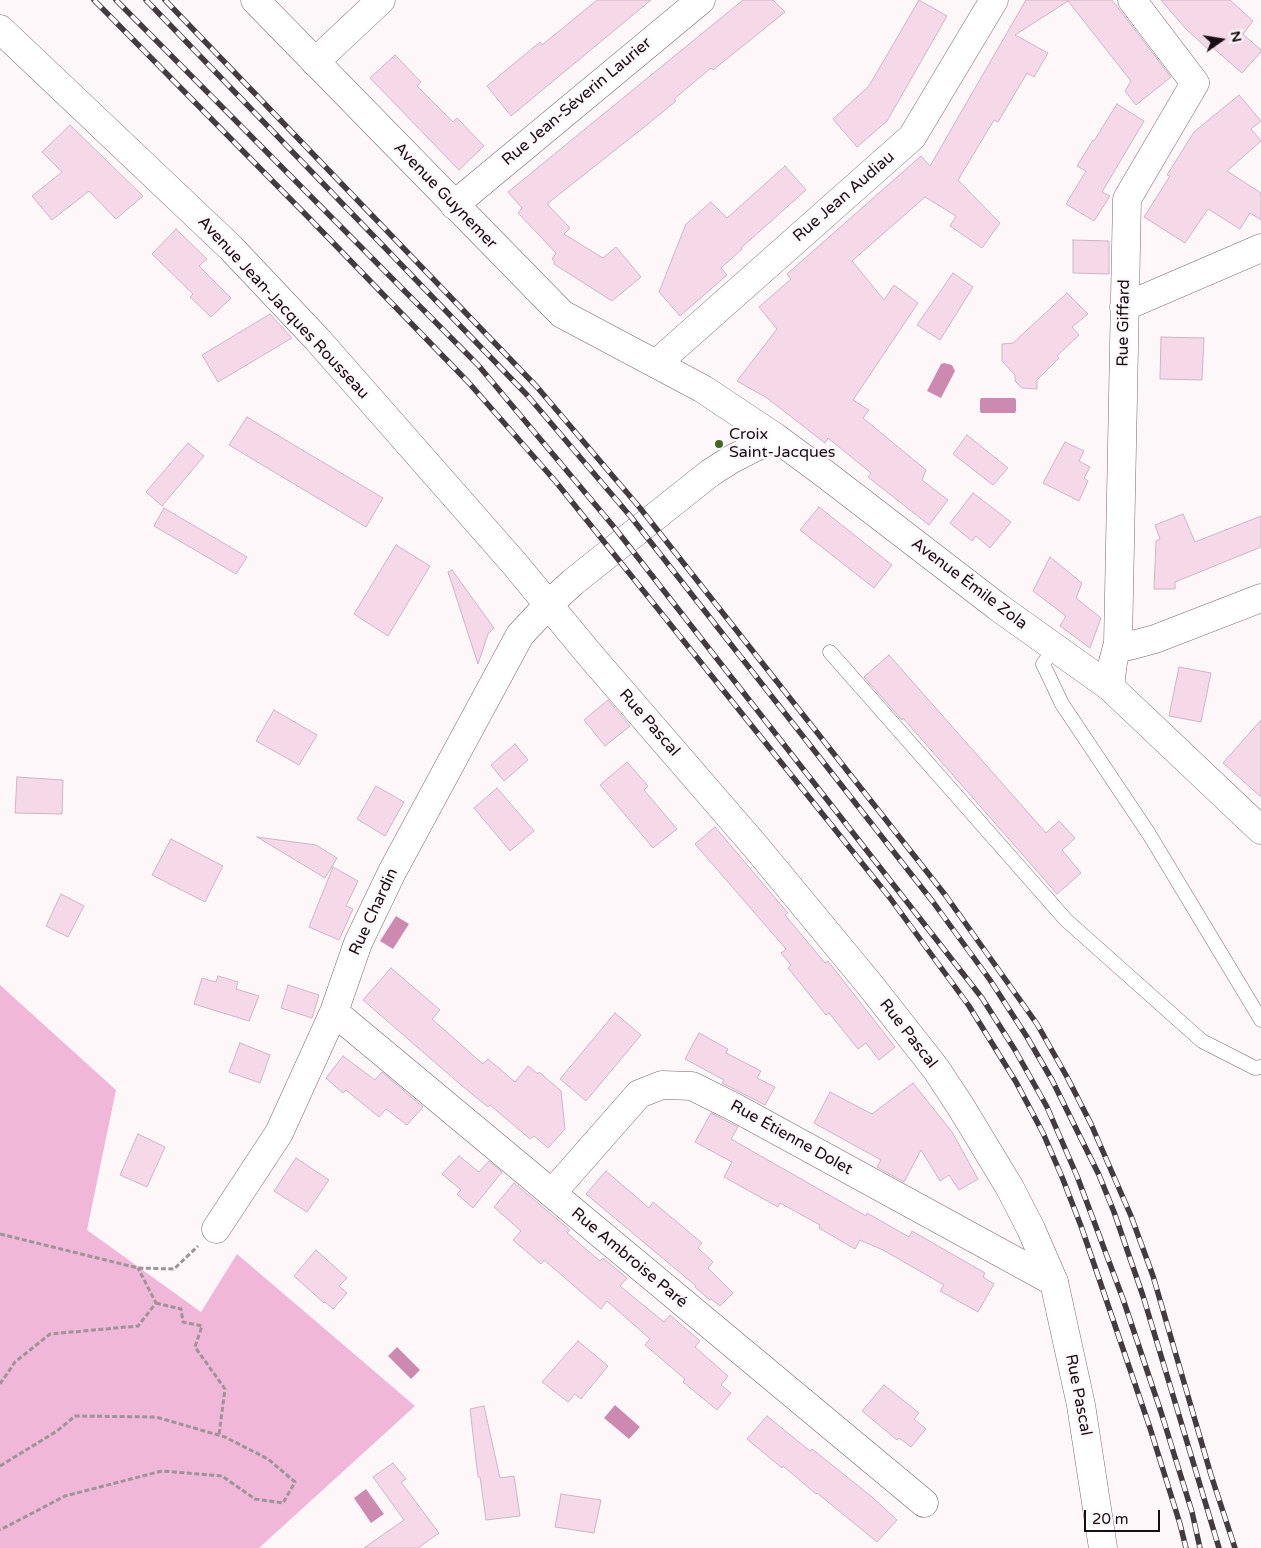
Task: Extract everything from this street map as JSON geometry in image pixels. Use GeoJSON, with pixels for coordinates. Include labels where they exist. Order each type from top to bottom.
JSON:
{"type":"FeatureCollection","features":[{"type":"Feature","properties":{"kind":"street","name":"Avenue Guynemer"},"geometry":{"type":"LineString","coordinates":[[255,0],[562,314],[657,363]]}},
{"type":"Feature","properties":{"kind":"street"},"geometry":{"type":"LineString","coordinates":[[315,62],[381,0]]}},
{"type":"Feature","properties":{"kind":"street","name":"Rue Jean-Séverin Laurier"},"geometry":{"type":"LineString","coordinates":[[454,205],[701,0]]}},
{"type":"Feature","properties":{"kind":"street","name":"Rue Jean Audiau"},"geometry":{"type":"LineString","coordinates":[[657,363],[912,137],[994,0]]}},
{"type":"Feature","properties":{"kind":"street","name":"Rue Giffard"},"geometry":{"type":"LineString","coordinates":[[1110,687],[1113,662],[1118,643],[1126,199],[1196,83],[1132,0]]}},
{"type":"Feature","properties":{"kind":"street","name":"Avenue Jean-Jacques Rousseau"},"geometry":{"type":"LineString","coordinates":[[0,29],[231,248],[317,339],[513,562],[548,605]]}},
{"type":"Feature","properties":{"kind":"street"},"geometry":{"type":"LineString","coordinates":[[1124,307],[1261,248]]}},
{"type":"Feature","properties":{"kind":"street","name":"Avenue Émile Zola"},"geometry":{"type":"LineString","coordinates":[[657,363],[703,389],[775,437],[998,607],[1110,687],[1261,830]]}},
{"type":"Feature","properties":{"kind":"street","name":"Rue Chardin"},"geometry":{"type":"LineString","coordinates":[[216,1229],[279,1133],[334,1012],[358,943],[392,872],[520,636],[548,605],[579,578],[702,479],[732,459],[775,437]]}},
{"type":"Feature","properties":{"kind":"street"},"geometry":{"type":"LineString","coordinates":[[1118,643],[1129,646],[1155,639],[1261,598]]}},
{"type":"Feature","properties":{"kind":"street","name":"Rue Pascal"},"geometry":{"type":"LineString","coordinates":[[548,605],[762,854],[936,1068],[962,1107],[1010,1188],[1031,1229],[1054,1282],[1081,1405],[1103,1548]]}},
{"type":"Feature","properties":{"kind":"street","name":"Rue Ambroise Paré"},"geometry":{"type":"LineString","coordinates":[[334,1012],[924,1504]]}},
{"type":"Feature","properties":{"kind":"street","name":"Rue Étienne Dolet"},"geometry":{"type":"LineString","coordinates":[[552,1193],[639,1094],[662,1085],[692,1086],[734,1107],[1054,1282]]}},
{"type":"Feature","properties":{"kind":"lane"},"geometry":{"type":"LineString","coordinates":[[1055,648],[1043,664],[1062,704],[1149,834],[1261,1020]]}},
{"type":"Feature","properties":{"kind":"lane"},"geometry":{"type":"LineString","coordinates":[[830,652],[1066,920],[1202,1041],[1255,1068],[1261,1067]]}},
{"type":"Feature","properties":{"kind":"path"},"geometry":{"type":"LineString","coordinates":[[0,1234],[138,1268],[174,1269],[216,1229]]}},
{"type":"Feature","properties":{"kind":"path"},"geometry":{"type":"LineString","coordinates":[[138,1268],[156,1303],[181,1309],[183,1322],[202,1326],[195,1348],[225,1389],[219,1435]]}},
{"type":"Feature","properties":{"kind":"path"},"geometry":{"type":"LineString","coordinates":[[0,1384],[15,1362],[50,1334],[138,1326],[156,1303]]}},
{"type":"Feature","properties":{"kind":"path"},"geometry":{"type":"LineString","coordinates":[[0,1466],[57,1431],[75,1416],[156,1417],[219,1435],[268,1459],[295,1482],[284,1503],[255,1498],[222,1476],[162,1471],[66,1496],[0,1530]]}},
{"type":"Feature","properties":{"kind":"shaded area"},"geometry":{"type":"Polygon","coordinates":[[[941,364],[952,365],[955,371],[941,398],[927,391],[941,364]]]}},
{"type":"Feature","properties":{"kind":"shaded area"},"geometry":{"type":"Polygon","coordinates":[[[981,398],[1015,398],[1016,411],[1015,413],[981,413],[981,398]]]}},
{"type":"Feature","properties":{"kind":"shaded area"},"geometry":{"type":"Polygon","coordinates":[[[396,916],[409,924],[393,949],[380,941],[396,916]]]}},
{"type":"Feature","properties":{"kind":"shaded area"},"geometry":{"type":"Polygon","coordinates":[[[0,985],[116,1090],[87,1230],[201,1312],[237,1254],[415,1406],[259,1548],[0,1548],[0,985]]]}},
{"type":"Feature","properties":{"kind":"shaded area"},"geometry":{"type":"Polygon","coordinates":[[[397,1347],[420,1370],[411,1379],[388,1356],[397,1347]]]}},
{"type":"Feature","properties":{"kind":"shaded area"},"geometry":{"type":"Polygon","coordinates":[[[615,1405],[640,1427],[629,1439],[604,1418],[615,1405]]]}},
{"type":"Feature","properties":{"kind":"shaded area"},"geometry":{"type":"Polygon","coordinates":[[[366,1489],[384,1514],[371,1523],[354,1498],[366,1489]]]}},
{"type":"Feature","properties":{"kind":"building"},"geometry":{"type":"Polygon","coordinates":[[[597,0],[651,0],[511,116],[487,86],[540,42],[542,45],[597,0]]]}},
{"type":"Feature","properties":{"kind":"building"},"geometry":{"type":"Polygon","coordinates":[[[743,0],[773,0],[785,12],[713,70],[711,68],[674,99],[676,101],[547,204],[570,228],[564,234],[603,258],[616,247],[641,277],[612,301],[554,264],[555,262],[552,259],[556,253],[518,213],[522,208],[508,192],[743,0]]]}},
{"type":"Feature","properties":{"kind":"building"},"geometry":{"type":"Polygon","coordinates":[[[919,0],[947,16],[887,121],[857,147],[833,119],[869,86],[919,0]]]}},
{"type":"Feature","properties":{"kind":"building"},"geometry":{"type":"Polygon","coordinates":[[[1026,0],[1112,0],[1171,77],[1136,105],[1125,91],[1131,81],[1068,1],[1015,35],[1048,53],[1034,77],[1027,73],[998,122],[994,120],[958,180],[1000,223],[982,248],[950,226],[956,216],[925,197],[852,261],[884,300],[894,285],[918,303],[853,400],[869,410],[863,418],[926,470],[922,480],[948,500],[929,525],[868,477],[871,473],[828,438],[825,443],[767,398],[737,381],[777,329],[759,307],[791,279],[787,274],[921,156],[930,166],[1026,0]]]}},
{"type":"Feature","properties":{"kind":"building"},"geometry":{"type":"Polygon","coordinates":[[[1161,0],[1230,0],[1253,21],[1243,34],[1261,52],[1242,73],[1212,47],[1209,50],[1186,29],[1161,0]]]}},
{"type":"Feature","properties":{"kind":"building"},"geometry":{"type":"Polygon","coordinates":[[[395,55],[421,82],[417,86],[453,122],[457,118],[484,146],[459,170],[370,78],[395,55]]]}},
{"type":"Feature","properties":{"kind":"building"},"geometry":{"type":"Polygon","coordinates":[[[1239,95],[1261,121],[1251,129],[1261,141],[1227,171],[1261,193],[1261,220],[1250,213],[1240,229],[1208,209],[1185,243],[1144,217],[1170,176],[1167,175],[1194,132],[1239,95]]]}},
{"type":"Feature","properties":{"kind":"building"},"geometry":{"type":"Polygon","coordinates":[[[1117,104],[1144,121],[1102,192],[1110,196],[1094,221],[1066,204],[1086,171],[1077,166],[1117,104]]]}},
{"type":"Feature","properties":{"kind":"building"},"geometry":{"type":"Polygon","coordinates":[[[70,125],[143,196],[116,219],[89,191],[52,220],[32,196],[62,172],[42,152],[70,125]]]}},
{"type":"Feature","properties":{"kind":"building"},"geometry":{"type":"Polygon","coordinates":[[[785,166],[806,190],[721,268],[727,275],[680,316],[659,292],[686,224],[711,202],[727,218],[785,166]]]}},
{"type":"Feature","properties":{"kind":"building"},"geometry":{"type":"Polygon","coordinates":[[[176,229],[207,259],[199,266],[231,298],[211,317],[190,297],[193,294],[152,254],[176,229]]]}},
{"type":"Feature","properties":{"kind":"building"},"geometry":{"type":"Polygon","coordinates":[[[1073,240],[1109,241],[1109,274],[1073,273],[1073,240]]]}},
{"type":"Feature","properties":{"kind":"building"},"geometry":{"type":"Polygon","coordinates":[[[953,273],[973,287],[940,340],[917,325],[953,273]]]}},
{"type":"Feature","properties":{"kind":"building"},"geometry":{"type":"Polygon","coordinates":[[[1067,293],[1088,314],[1072,327],[1079,335],[1057,356],[1059,358],[1037,380],[1037,389],[1022,388],[1015,381],[1015,375],[1002,361],[1002,344],[1013,343],[1067,293]]]}},
{"type":"Feature","properties":{"kind":"building"},"geometry":{"type":"Polygon","coordinates":[[[270,314],[292,338],[218,382],[202,355],[270,314]]]}},
{"type":"Feature","properties":{"kind":"building"},"geometry":{"type":"Polygon","coordinates":[[[1161,337],[1204,338],[1202,380],[1160,379],[1161,337]]]}},
{"type":"Feature","properties":{"kind":"building"},"geometry":{"type":"Polygon","coordinates":[[[247,417],[383,498],[366,527],[229,445],[247,417]]]}},
{"type":"Feature","properties":{"kind":"building"},"geometry":{"type":"Polygon","coordinates":[[[967,435],[1008,468],[993,485],[953,454],[967,435]]]}},
{"type":"Feature","properties":{"kind":"building"},"geometry":{"type":"Polygon","coordinates":[[[1065,442],[1084,451],[1079,461],[1090,467],[1084,478],[1088,481],[1079,501],[1043,483],[1065,442]]]}},
{"type":"Feature","properties":{"kind":"building"},"geometry":{"type":"Polygon","coordinates":[[[188,443],[204,456],[162,506],[146,492],[188,443]]]}},
{"type":"Feature","properties":{"kind":"building"},"geometry":{"type":"Polygon","coordinates":[[[973,493],[1011,522],[990,548],[976,536],[972,541],[950,523],[973,493]]]}},
{"type":"Feature","properties":{"kind":"building"},"geometry":{"type":"Polygon","coordinates":[[[819,507],[892,565],[874,588],[800,530],[819,507]]]}},
{"type":"Feature","properties":{"kind":"building"},"geometry":{"type":"Polygon","coordinates":[[[164,508],[247,557],[236,574],[154,526],[164,508]]]}},
{"type":"Feature","properties":{"kind":"building"},"geometry":{"type":"Polygon","coordinates":[[[1183,514],[1195,542],[1261,516],[1261,547],[1175,582],[1175,589],[1154,589],[1156,541],[1160,539],[1155,525],[1183,514]]]}},
{"type":"Feature","properties":{"kind":"building"},"geometry":{"type":"Polygon","coordinates":[[[396,545],[430,566],[388,636],[354,614],[396,545]]]}},
{"type":"Feature","properties":{"kind":"building"},"geometry":{"type":"Polygon","coordinates":[[[1050,557],[1082,583],[1076,598],[1101,618],[1090,648],[1060,626],[1066,616],[1033,591],[1050,557]]]}},
{"type":"Feature","properties":{"kind":"building"},"geometry":{"type":"Polygon","coordinates":[[[452,570],[494,628],[488,634],[478,664],[448,572],[452,570]]]}},
{"type":"Feature","properties":{"kind":"building"},"geometry":{"type":"Polygon","coordinates":[[[889,655],[1046,833],[1059,821],[1075,838],[1062,850],[1081,873],[1057,894],[903,718],[902,720],[864,677],[889,655]]]}},
{"type":"Feature","properties":{"kind":"building"},"geometry":{"type":"Polygon","coordinates":[[[1179,667],[1211,673],[1201,722],[1169,716],[1179,667]]]}},
{"type":"Feature","properties":{"kind":"building"},"geometry":{"type":"Polygon","coordinates":[[[608,700],[630,726],[605,746],[584,720],[608,700]]]}},
{"type":"Feature","properties":{"kind":"building"},"geometry":{"type":"Polygon","coordinates":[[[274,710],[317,735],[299,765],[256,741],[274,710]]]}},
{"type":"Feature","properties":{"kind":"building"},"geometry":{"type":"Polygon","coordinates":[[[1261,720],[1261,797],[1223,763],[1261,720]]]}},
{"type":"Feature","properties":{"kind":"building"},"geometry":{"type":"Polygon","coordinates":[[[515,744],[528,760],[504,781],[491,765],[515,744]]]}},
{"type":"Feature","properties":{"kind":"building"},"geometry":{"type":"Polygon","coordinates":[[[627,762],[648,786],[644,790],[677,829],[653,848],[600,785],[627,762]]]}},
{"type":"Feature","properties":{"kind":"building"},"geometry":{"type":"Polygon","coordinates":[[[17,777],[63,780],[62,814],[15,813],[17,777]]]}},
{"type":"Feature","properties":{"kind":"building"},"geometry":{"type":"Polygon","coordinates":[[[376,786],[404,802],[385,836],[357,819],[376,786]]]}},
{"type":"Feature","properties":{"kind":"building"},"geometry":{"type":"Polygon","coordinates":[[[497,788],[534,831],[510,851],[474,808],[497,788]]]}},
{"type":"Feature","properties":{"kind":"building"},"geometry":{"type":"Polygon","coordinates":[[[715,827],[788,913],[785,915],[825,963],[828,961],[895,1047],[879,1060],[866,1043],[858,1049],[829,1013],[826,1015],[788,968],[791,965],[781,953],[786,949],[695,844],[715,827]]]}},
{"type":"Feature","properties":{"kind":"building"},"geometry":{"type":"Polygon","coordinates":[[[257,837],[316,845],[337,858],[325,878],[257,837]]]}},
{"type":"Feature","properties":{"kind":"building"},"geometry":{"type":"Polygon","coordinates":[[[171,839],[223,866],[205,902],[152,875],[171,839]]]}},
{"type":"Feature","properties":{"kind":"building"},"geometry":{"type":"Polygon","coordinates":[[[333,867],[358,881],[346,906],[353,909],[339,940],[309,927],[333,867]]]}},
{"type":"Feature","properties":{"kind":"building"},"geometry":{"type":"Polygon","coordinates":[[[61,894],[84,906],[68,937],[46,926],[61,894]]]}},
{"type":"Feature","properties":{"kind":"building"},"geometry":{"type":"Polygon","coordinates":[[[391,968],[440,1010],[432,1019],[483,1064],[488,1059],[515,1082],[528,1066],[538,1074],[539,1072],[561,1091],[565,1129],[548,1148],[534,1136],[530,1139],[490,1105],[488,1107],[363,1000],[391,968]]]}},
{"type":"Feature","properties":{"kind":"building"},"geometry":{"type":"Polygon","coordinates":[[[218,976],[238,982],[236,989],[259,996],[249,1021],[194,1004],[202,978],[216,982],[218,976]]]}},
{"type":"Feature","properties":{"kind":"building"},"geometry":{"type":"Polygon","coordinates":[[[288,985],[319,995],[312,1018],[281,1008],[288,985]]]}},
{"type":"Feature","properties":{"kind":"building"},"geometry":{"type":"Polygon","coordinates":[[[615,1013],[641,1035],[586,1101],[560,1079],[615,1013]]]}},
{"type":"Feature","properties":{"kind":"building"},"geometry":{"type":"Polygon","coordinates":[[[699,1033],[728,1049],[726,1053],[761,1071],[757,1078],[775,1087],[765,1105],[722,1083],[724,1080],[685,1059],[699,1033]]]}},
{"type":"Feature","properties":{"kind":"building"},"geometry":{"type":"Polygon","coordinates":[[[240,1043],[270,1055],[260,1083],[229,1072],[240,1043]]]}},
{"type":"Feature","properties":{"kind":"building"},"geometry":{"type":"Polygon","coordinates":[[[343,1056],[375,1080],[382,1072],[423,1107],[407,1125],[386,1109],[379,1117],[346,1090],[343,1093],[326,1078],[343,1056]]]}},
{"type":"Feature","properties":{"kind":"building"},"geometry":{"type":"Polygon","coordinates":[[[913,1083],[952,1132],[978,1179],[959,1190],[949,1175],[940,1181],[921,1150],[904,1182],[877,1167],[881,1160],[814,1123],[830,1092],[872,1114],[913,1083]]]}},
{"type":"Feature","properties":{"kind":"building"},"geometry":{"type":"Polygon","coordinates":[[[711,1113],[738,1127],[731,1139],[866,1216],[867,1213],[909,1237],[912,1231],[985,1273],[983,1277],[994,1284],[978,1312],[940,1291],[944,1285],[883,1250],[860,1240],[855,1249],[819,1228],[820,1225],[780,1203],[778,1207],[724,1177],[732,1162],[695,1142],[711,1113]]]}},
{"type":"Feature","properties":{"kind":"building"},"geometry":{"type":"Polygon","coordinates":[[[138,1134],[165,1147],[147,1187],[120,1175],[138,1134]]]}},
{"type":"Feature","properties":{"kind":"building"},"geometry":{"type":"Polygon","coordinates":[[[459,1156],[479,1172],[489,1161],[502,1172],[473,1208],[457,1194],[461,1190],[442,1174],[459,1156]]]}},
{"type":"Feature","properties":{"kind":"building"},"geometry":{"type":"Polygon","coordinates":[[[296,1158],[329,1180],[307,1212],[274,1191],[296,1158]]]}},
{"type":"Feature","properties":{"kind":"building"},"geometry":{"type":"Polygon","coordinates":[[[606,1171],[649,1208],[653,1202],[702,1243],[698,1248],[713,1262],[708,1268],[733,1293],[720,1306],[710,1300],[696,1286],[586,1194],[606,1171]]]}},
{"type":"Feature","properties":{"kind":"building"},"geometry":{"type":"Polygon","coordinates":[[[514,1183],[570,1230],[567,1233],[600,1261],[603,1258],[627,1278],[620,1286],[664,1322],[670,1315],[700,1341],[695,1347],[728,1376],[721,1385],[731,1393],[717,1410],[683,1382],[685,1379],[645,1345],[650,1339],[607,1301],[601,1309],[544,1260],[541,1264],[513,1240],[521,1231],[494,1207],[514,1183]]]}},
{"type":"Feature","properties":{"kind":"building"},"geometry":{"type":"Polygon","coordinates":[[[316,1250],[347,1278],[339,1286],[347,1293],[333,1309],[294,1276],[316,1250]]]}},
{"type":"Feature","properties":{"kind":"building"},"geometry":{"type":"Polygon","coordinates":[[[578,1341],[608,1366],[581,1399],[575,1394],[568,1402],[542,1382],[578,1341]]]}},
{"type":"Feature","properties":{"kind":"building"},"geometry":{"type":"Polygon","coordinates":[[[884,1385],[919,1413],[914,1419],[926,1429],[911,1447],[899,1438],[897,1440],[862,1411],[884,1385]]]}},
{"type":"Feature","properties":{"kind":"building"},"geometry":{"type":"Polygon","coordinates":[[[484,1406],[500,1478],[514,1476],[520,1516],[486,1520],[480,1477],[478,1477],[470,1409],[484,1406]]]}},
{"type":"Feature","properties":{"kind":"building"},"geometry":{"type":"Polygon","coordinates":[[[767,1416],[872,1497],[897,1520],[877,1542],[747,1439],[767,1416]]]}},
{"type":"Feature","properties":{"kind":"building"},"geometry":{"type":"Polygon","coordinates":[[[393,1463],[406,1479],[401,1482],[439,1533],[418,1548],[364,1548],[404,1520],[373,1477],[393,1463]]]}},
{"type":"Feature","properties":{"kind":"building"},"geometry":{"type":"Polygon","coordinates":[[[561,1494],[601,1500],[594,1533],[555,1527],[561,1494]]]}},
{"type":"Feature","properties":{"kind":"railway"},"geometry":{"type":"LineString","coordinates":[[94,0],[469,383],[556,482],[890,898],[969,1006],[1016,1082],[1043,1133],[1062,1177],[1081,1226],[1150,1428],[1186,1548]]}},
{"type":"Feature","properties":{"kind":"railway"},"geometry":{"type":"LineString","coordinates":[[116,0],[478,365],[614,527],[982,998],[1015,1050],[1047,1107],[1077,1176],[1123,1299],[1161,1412],[1192,1512],[1200,1548]]}},
{"type":"Feature","properties":{"kind":"railway"},"geometry":{"type":"LineString","coordinates":[[146,0],[527,395],[631,517],[933,902],[990,980],[1052,1080],[1099,1175],[1114,1212],[1143,1296],[1219,1548]]}},
{"type":"Feature","properties":{"kind":"railway"},"geometry":{"type":"LineString","coordinates":[[165,0],[537,387],[640,508],[946,896],[1037,1024],[1091,1124],[1131,1216],[1153,1276],[1211,1475],[1235,1548]]}},
{"type":"Feature","properties":{"kind":"place","name":"Croix Saint-Jacques"},"geometry":{"type":"Point","coordinates":[719,444]}}]}
